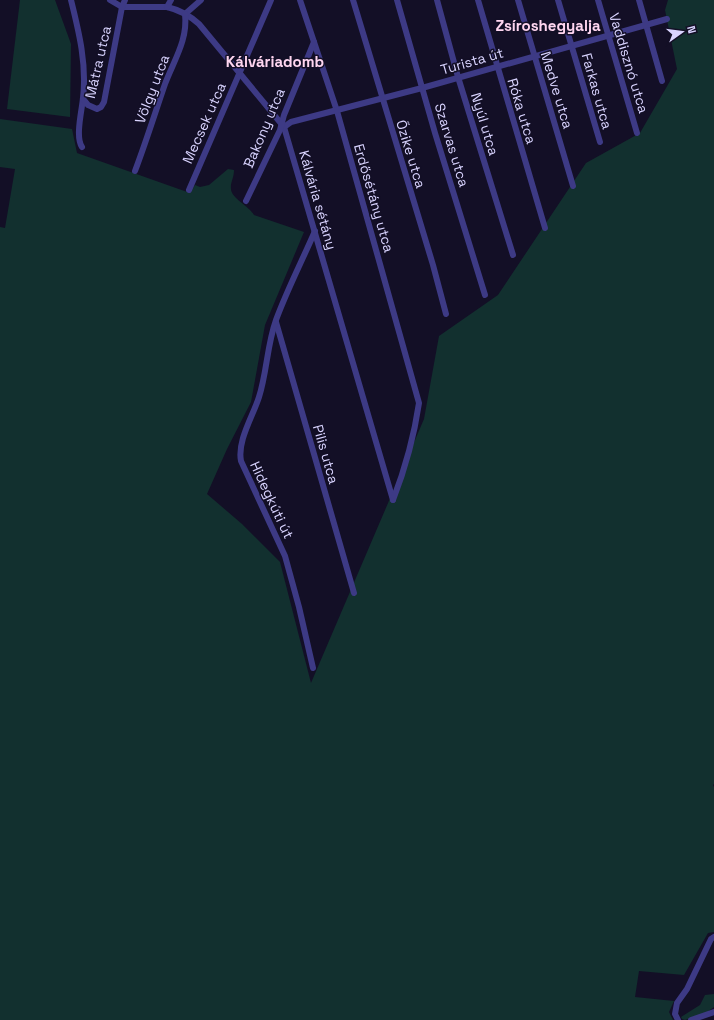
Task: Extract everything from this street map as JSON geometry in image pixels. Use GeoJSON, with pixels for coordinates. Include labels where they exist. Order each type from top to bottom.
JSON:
{"type":"FeatureCollection","features":[{"type":"Feature","properties":{"kind":"street"},"geometry":{"type":"LineString","coordinates":[[71,0],[84,68],[83,99]]}},
{"type":"Feature","properties":{"kind":"street"},"geometry":{"type":"LineString","coordinates":[[110,0],[122,7]]}},
{"type":"Feature","properties":{"kind":"street","name":"Mátra utca"},"geometry":{"type":"LineString","coordinates":[[83,99],[88,105],[97,109],[101,107],[104,102],[122,7],[125,0]]}},
{"type":"Feature","properties":{"kind":"street"},"geometry":{"type":"LineString","coordinates":[[167,7],[171,0]]}},
{"type":"Feature","properties":{"kind":"street"},"geometry":{"type":"LineString","coordinates":[[185,14],[200,0]]}},
{"type":"Feature","properties":{"kind":"street","name":"Mecsek utca"},"geometry":{"type":"LineString","coordinates":[[188,190],[239,73],[244,58],[271,0]]}},
{"type":"Feature","properties":{"kind":"street","name":"Erdősétány utca"},"geometry":{"type":"LineString","coordinates":[[300,0],[337,111],[419,404],[406,462],[394,500]]}},
{"type":"Feature","properties":{"kind":"street","name":"Őzike utca"},"geometry":{"type":"LineString","coordinates":[[353,0],[446,314]]}},
{"type":"Feature","properties":{"kind":"street","name":"Szarvas utca"},"geometry":{"type":"LineString","coordinates":[[397,0],[435,133],[486,295]]}},
{"type":"Feature","properties":{"kind":"street","name":"Nyúl utca"},"geometry":{"type":"LineString","coordinates":[[437,0],[458,77],[513,255]]}},
{"type":"Feature","properties":{"kind":"street","name":"Róka utca"},"geometry":{"type":"LineString","coordinates":[[478,0],[496,67],[545,228]]}},
{"type":"Feature","properties":{"kind":"street","name":"Medve utca"},"geometry":{"type":"LineString","coordinates":[[518,0],[573,186]]}},
{"type":"Feature","properties":{"kind":"street","name":"Farkas utca"},"geometry":{"type":"LineString","coordinates":[[558,0],[600,142]]}},
{"type":"Feature","properties":{"kind":"street","name":"Vaddisznó utca"},"geometry":{"type":"LineString","coordinates":[[598,0],[637,133]]}},
{"type":"Feature","properties":{"kind":"street"},"geometry":{"type":"LineString","coordinates":[[639,0],[662,81]]}},
{"type":"Feature","properties":{"kind":"street","name":"Kálvária sétány"},"geometry":{"type":"LineString","coordinates":[[122,7],[167,7],[180,11],[199,24],[282,125],[315,231],[394,500]]}},
{"type":"Feature","properties":{"kind":"street","name":"Völgy utca"},"geometry":{"type":"LineString","coordinates":[[135,171],[166,81],[182,43],[185,31],[185,14]]}},
{"type":"Feature","properties":{"kind":"street","name":"Turista út"},"geometry":{"type":"LineString","coordinates":[[282,125],[422,88],[667,19]]}},
{"type":"Feature","properties":{"kind":"street","name":"Bakony utca"},"geometry":{"type":"LineString","coordinates":[[246,201],[280,130],[314,42]]}},
{"type":"Feature","properties":{"kind":"street","name":"Mátra utca"},"geometry":{"type":"LineString","coordinates":[[82,147],[80,140],[80,127],[83,99]]}},
{"type":"Feature","properties":{"kind":"street","name":"Hidegkúti út"},"geometry":{"type":"LineString","coordinates":[[313,668],[299,607],[285,556],[240,456],[242,444],[260,395],[267,356],[276,321],[315,231]]}},
{"type":"Feature","properties":{"kind":"street","name":"Pilis utca"},"geometry":{"type":"LineString","coordinates":[[276,321],[354,593]]}},
{"type":"Feature","properties":{"kind":"street"},"geometry":{"type":"LineString","coordinates":[[678,1020],[675,1014],[677,1003],[687,989],[710,939],[714,937]]}},
{"type":"Feature","properties":{"kind":"street"},"geometry":{"type":"LineString","coordinates":[[691,1020],[714,1012]]}},
{"type":"Feature","properties":{"kind":"green space"},"geometry":{"type":"Polygon","coordinates":[[[20,0],[55,0],[71,44],[70,117],[7,109],[20,0]]]}},
{"type":"Feature","properties":{"kind":"green space"},"geometry":{"type":"Polygon","coordinates":[[[668,0],[714,0],[714,932],[708,933],[684,975],[639,971],[635,997],[674,1001],[669,1012],[673,1020],[0,1020],[0,227],[5,228],[15,169],[0,167],[0,119],[72,129],[77,153],[190,193],[195,185],[200,187],[209,185],[228,169],[234,170],[231,185],[232,192],[234,196],[254,215],[304,232],[265,325],[251,402],[227,449],[207,494],[242,524],[280,562],[311,683],[424,419],[439,336],[498,295],[586,163],[640,133],[677,69],[665,10],[668,0]]]}},
{"type":"Feature","properties":{"kind":"green space"},"geometry":{"type":"Polygon","coordinates":[[[714,994],[714,1007],[707,1012],[685,1020],[682,1019],[681,1017],[700,1005],[705,995],[714,994]]]}},
{"type":"Feature","properties":{"kind":"district","name":"Zsíroshegyalja"},"geometry":{"type":"Point","coordinates":[548,25]}},
{"type":"Feature","properties":{"kind":"district","name":"Kálváriadomb"},"geometry":{"type":"Point","coordinates":[275,61]}}]}
